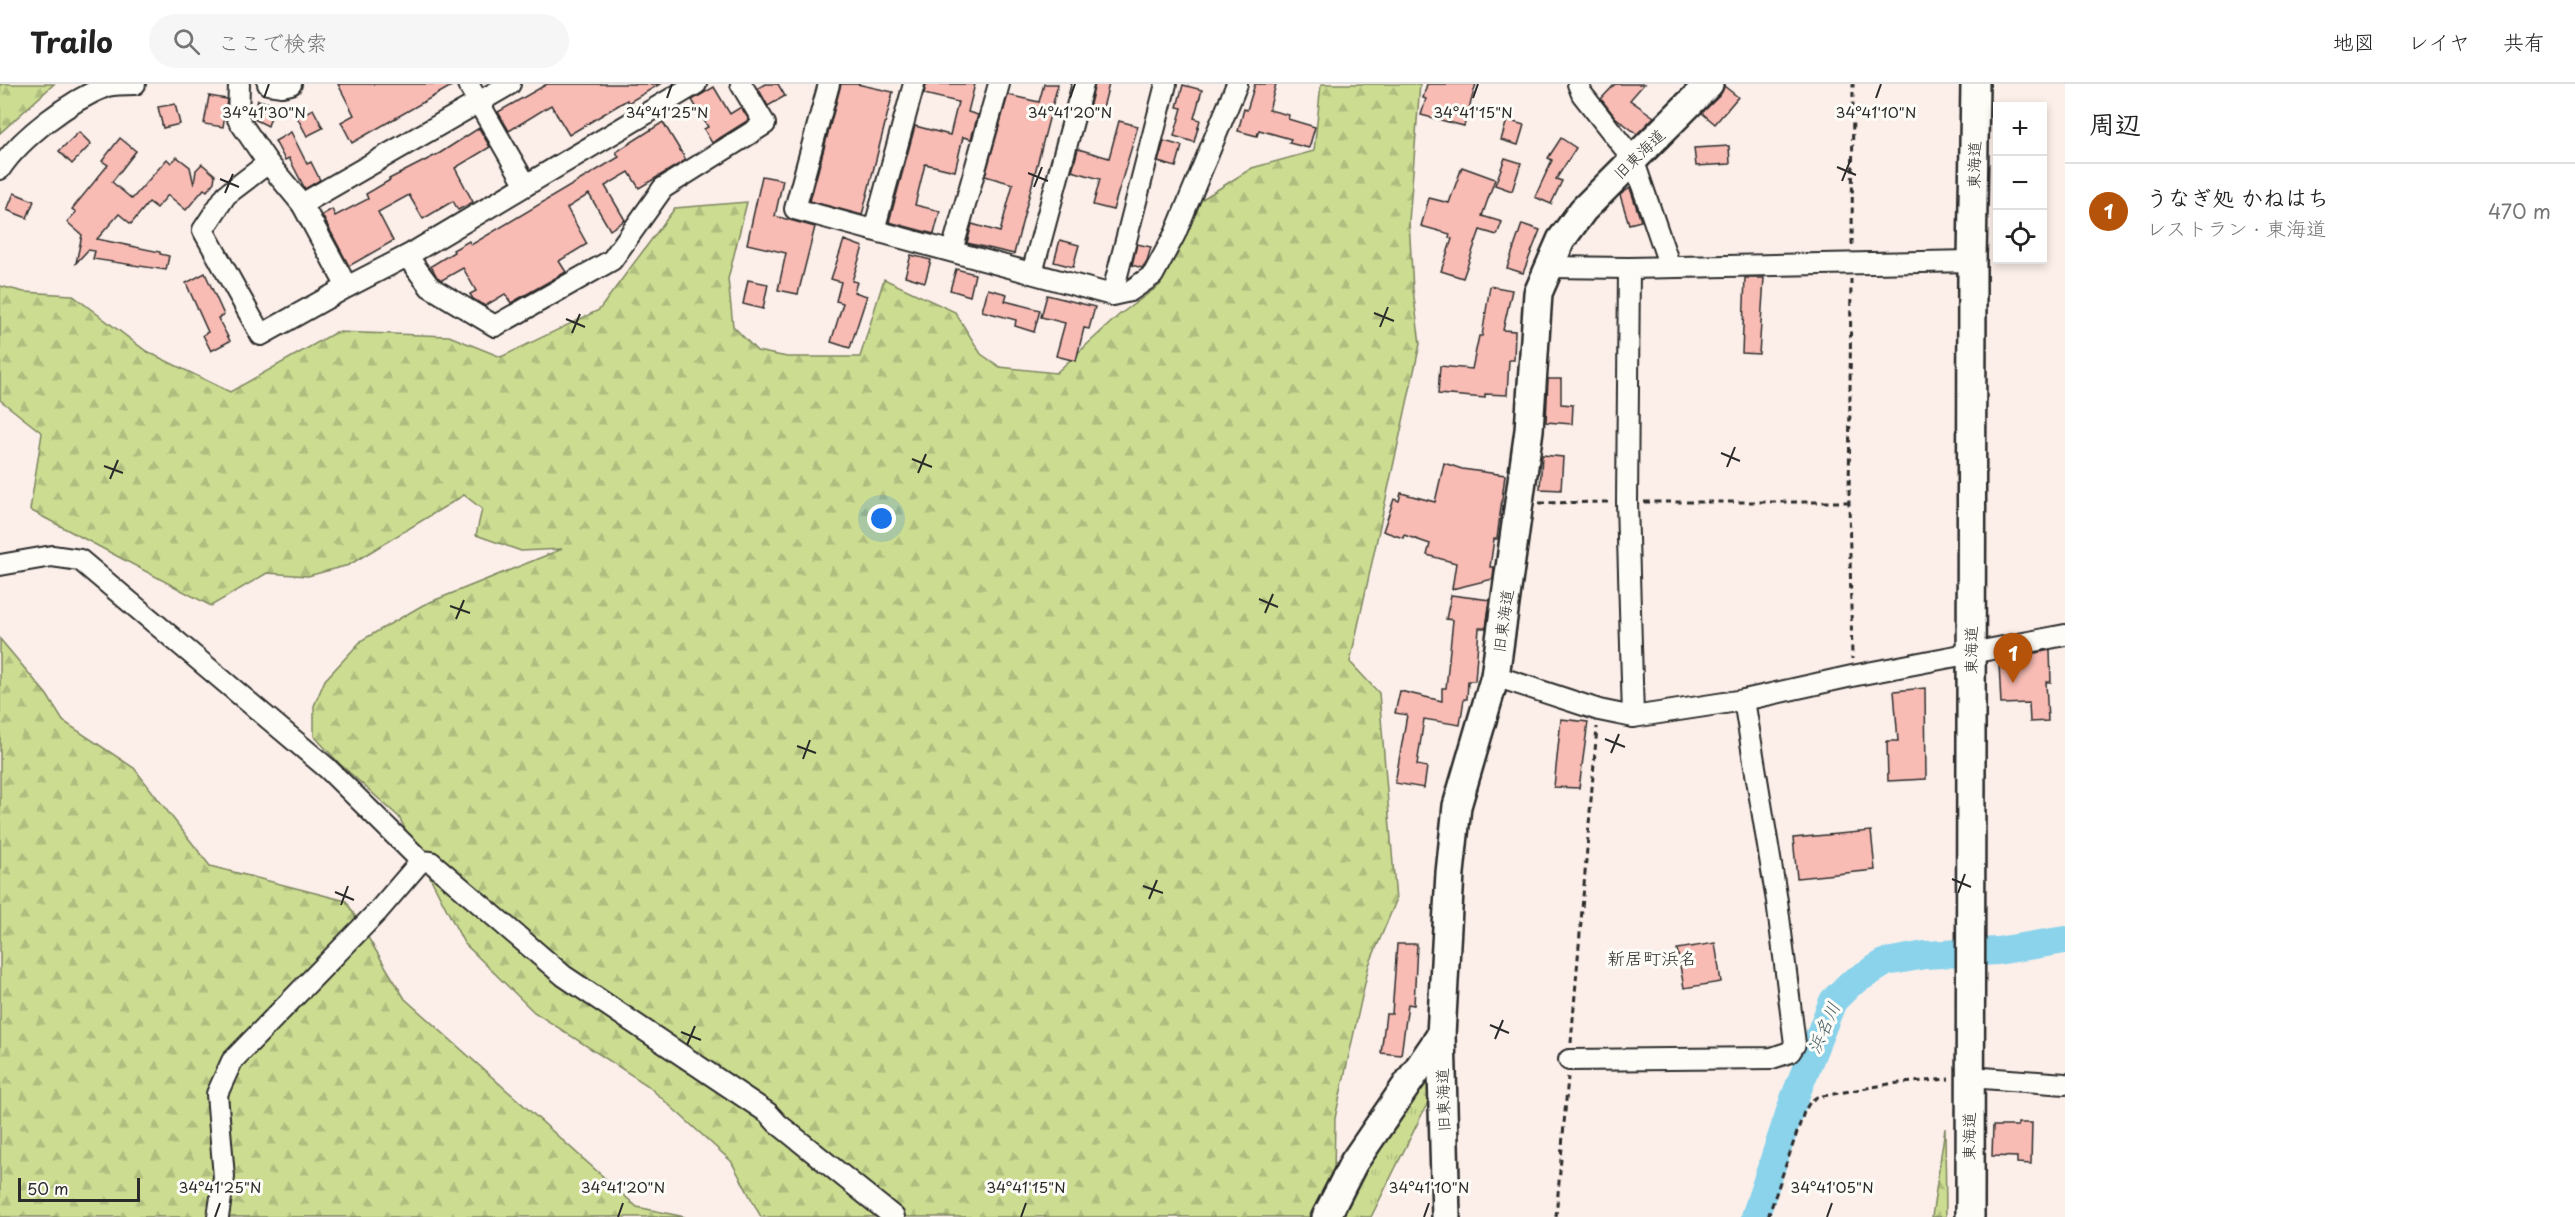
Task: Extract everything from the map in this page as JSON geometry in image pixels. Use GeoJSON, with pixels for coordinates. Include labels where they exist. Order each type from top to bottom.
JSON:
{"type":"FeatureCollection","features":[{"type":"Feature","properties":{"kind":"street"},"geometry":{"type":"LineString","coordinates":[[0,169],[27,136],[86,97],[109,85],[135,84]]}},
{"type":"Feature","properties":{"kind":"street"},"geometry":{"type":"LineString","coordinates":[[239,84],[238,119],[268,163],[302,204],[347,287]]}},
{"type":"Feature","properties":{"kind":"street"},"geometry":{"type":"LineString","coordinates":[[268,84],[282,86],[291,84]]}},
{"type":"Feature","properties":{"kind":"street"},"geometry":{"type":"LineString","coordinates":[[468,84],[526,185]]}},
{"type":"Feature","properties":{"kind":"street"},"geometry":{"type":"LineString","coordinates":[[302,204],[510,84]]}},
{"type":"Feature","properties":{"kind":"street"},"geometry":{"type":"LineString","coordinates":[[268,163],[226,195],[203,230],[261,335],[407,256],[696,84]]}},
{"type":"Feature","properties":{"kind":"street"},"geometry":{"type":"LineString","coordinates":[[407,256],[430,287],[495,326],[612,260],[663,188],[765,124],[741,84]]}},
{"type":"Feature","properties":{"kind":"street"},"geometry":{"type":"LineString","coordinates":[[829,84],[795,209],[1112,295],[1130,291],[1153,275],[1175,234],[1237,84]]}},
{"type":"Feature","properties":{"kind":"street"},"geometry":{"type":"LineString","coordinates":[[874,230],[914,84]]}},
{"type":"Feature","properties":{"kind":"street"},"geometry":{"type":"LineString","coordinates":[[952,251],[999,84]]}},
{"type":"Feature","properties":{"kind":"street"},"geometry":{"type":"LineString","coordinates":[[1032,273],[1083,84]]}},
{"type":"Feature","properties":{"kind":"street"},"geometry":{"type":"LineString","coordinates":[[1112,295],[1166,84]]}},
{"type":"Feature","properties":{"kind":"street"},"geometry":{"type":"LineString","coordinates":[[1578,84],[1582,94],[1633,159],[1670,267]]}},
{"type":"Feature","properties":{"kind":"street","name":"旧東海道"},"geometry":{"type":"LineString","coordinates":[[1446,1217],[1441,1035],[1450,873],[1457,806],[1495,676],[1521,503],[1529,430],[1538,293],[1561,240],[1583,210],[1709,84]]}},
{"type":"Feature","properties":{"kind":"street","name":"東海道"},"geometry":{"type":"LineString","coordinates":[[1970,1217],[1972,261],[1975,84]]}},
{"type":"Feature","properties":{"kind":"street"},"geometry":{"type":"LineString","coordinates":[[1548,267],[1851,265],[1972,261]]}},
{"type":"Feature","properties":{"kind":"street"},"geometry":{"type":"LineString","coordinates":[[1629,268],[1627,502],[1633,717]]}},
{"type":"Feature","properties":{"kind":"street"},"geometry":{"type":"LineString","coordinates":[[0,565],[52,556],[80,560],[327,768],[421,861],[431,862],[564,976],[768,1113],[777,1123],[894,1217]]}},
{"type":"Feature","properties":{"kind":"street"},"geometry":{"type":"LineString","coordinates":[[1495,676],[1599,710],[1633,717],[1744,700],[1852,676],[2065,635]]}},
{"type":"Feature","properties":{"kind":"street"},"geometry":{"type":"LineString","coordinates":[[1569,1060],[1772,1058],[1790,1052],[1796,1044],[1777,900],[1744,700]]}},
{"type":"Feature","properties":{"kind":"street"},"geometry":{"type":"LineString","coordinates":[[218,1217],[224,1177],[217,1094],[232,1061],[378,911],[421,861]]}},
{"type":"Feature","properties":{"kind":"street"},"geometry":{"type":"LineString","coordinates":[[1326,1217],[1354,1162],[1441,1035]]}},
{"type":"Feature","properties":{"kind":"street"},"geometry":{"type":"LineString","coordinates":[[1969,1077],[2065,1084]]}},
{"type":"Feature","properties":{"kind":"path"},"geometry":{"type":"LineString","coordinates":[[1852,84],[1849,502],[1852,676]]}},
{"type":"Feature","properties":{"kind":"path"},"geometry":{"type":"LineString","coordinates":[[1521,503],[1849,502]]}},
{"type":"Feature","properties":{"kind":"path"},"geometry":{"type":"LineString","coordinates":[[1556,1217],[1599,710]]}},
{"type":"Feature","properties":{"kind":"path"},"geometry":{"type":"LineString","coordinates":[[1768,1217],[1804,1112],[1810,1102],[1817,1097],[1889,1084],[1969,1077]]}},
{"type":"Feature","properties":{"kind":"green space"},"geometry":{"type":"Polygon","coordinates":[[[0,84],[54,84],[0,133],[0,84]]]}},
{"type":"Feature","properties":{"kind":"green space"},"geometry":{"type":"Polygon","coordinates":[[[1321,84],[1420,84],[1409,221],[1413,290],[1420,344],[1350,662],[1379,693],[1396,901],[1369,965],[1335,1118],[1334,1176],[1309,1217],[761,1217],[731,1161],[647,1085],[534,1012],[464,943],[399,817],[340,764],[314,736],[314,706],[325,680],[362,640],[423,605],[562,549],[521,551],[476,535],[482,509],[464,495],[349,565],[308,576],[267,573],[211,606],[30,510],[42,433],[0,400],[0,286],[24,292],[72,295],[146,351],[230,392],[336,332],[449,336],[501,357],[599,310],[675,208],[747,202],[728,279],[733,326],[757,351],[787,357],[860,357],[884,279],[955,312],[981,354],[1000,367],[1056,373],[1119,315],[1160,285],[1181,237],[1188,208],[1252,168],[1314,151],[1321,84]]]}},
{"type":"Feature","properties":{"kind":"green space"},"geometry":{"type":"Polygon","coordinates":[[[0,639],[47,695],[63,721],[134,768],[210,866],[346,901],[405,999],[637,1207],[685,1217],[0,1217],[0,639]]]}},
{"type":"Feature","properties":{"kind":"green space"},"geometry":{"type":"Polygon","coordinates":[[[1433,1046],[1433,1092],[1371,1217],[1338,1217],[1433,1046]]]}},
{"type":"Feature","properties":{"kind":"green space"},"geometry":{"type":"Polygon","coordinates":[[[1945,1128],[1946,1217],[1932,1217],[1945,1128]]]}},
{"type":"Feature","properties":{"kind":"building"},"geometry":{"type":"Polygon","coordinates":[[[338,84],[455,84],[352,143],[341,122],[354,115],[338,84]]]}},
{"type":"Feature","properties":{"kind":"building"},"geometry":{"type":"Polygon","coordinates":[[[547,84],[660,84],[628,103],[627,100],[569,135],[551,105],[509,131],[498,112],[547,84]]]}},
{"type":"Feature","properties":{"kind":"building"},"geometry":{"type":"Polygon","coordinates":[[[765,84],[778,84],[785,96],[768,106],[758,88],[765,84]]]}},
{"type":"Feature","properties":{"kind":"building"},"geometry":{"type":"Polygon","coordinates":[[[841,84],[857,84],[893,92],[862,215],[810,201],[841,84]]]}},
{"type":"Feature","properties":{"kind":"building"},"geometry":{"type":"Polygon","coordinates":[[[926,84],[975,84],[968,112],[978,115],[971,139],[963,137],[955,171],[925,164],[915,205],[940,211],[934,234],[889,222],[915,126],[950,135],[958,102],[924,94],[926,84]]]}},
{"type":"Feature","properties":{"kind":"building"},"geometry":{"type":"Polygon","coordinates":[[[1044,84],[1058,84],[1014,254],[967,243],[972,224],[1000,232],[1013,184],[985,176],[1008,95],[1039,102],[1044,84]]]}},
{"type":"Feature","properties":{"kind":"building"},"geometry":{"type":"Polygon","coordinates":[[[1095,84],[1109,84],[1102,112],[1089,108],[1095,84]]]}},
{"type":"Feature","properties":{"kind":"building"},"geometry":{"type":"Polygon","coordinates":[[[1255,84],[1276,84],[1269,110],[1289,115],[1288,119],[1315,127],[1309,148],[1289,143],[1291,139],[1259,130],[1257,136],[1238,131],[1244,109],[1247,110],[1255,84]]]}},
{"type":"Feature","properties":{"kind":"building"},"geometry":{"type":"Polygon","coordinates":[[[1427,84],[1476,84],[1464,126],[1421,115],[1426,99],[1423,98],[1427,84]]]}},
{"type":"Feature","properties":{"kind":"building"},"geometry":{"type":"Polygon","coordinates":[[[1615,84],[1644,84],[1630,100],[1654,117],[1637,134],[1615,117],[1601,99],[1615,84]]]}},
{"type":"Feature","properties":{"kind":"building"},"geometry":{"type":"Polygon","coordinates":[[[1183,85],[1202,90],[1194,118],[1200,120],[1194,142],[1174,136],[1182,108],[1177,107],[1183,85]]]}},
{"type":"Feature","properties":{"kind":"building"},"geometry":{"type":"Polygon","coordinates":[[[1724,86],[1738,97],[1715,124],[1702,113],[1720,95],[1724,86]]]}},
{"type":"Feature","properties":{"kind":"building"},"geometry":{"type":"Polygon","coordinates":[[[714,87],[730,114],[741,107],[748,118],[747,121],[712,143],[704,129],[708,127],[692,100],[714,87]]]}},
{"type":"Feature","properties":{"kind":"building"},"geometry":{"type":"Polygon","coordinates":[[[209,96],[227,99],[223,127],[204,124],[209,96]]]}},
{"type":"Feature","properties":{"kind":"building"},"geometry":{"type":"Polygon","coordinates":[[[258,100],[275,105],[268,126],[252,118],[258,100]]]}},
{"type":"Feature","properties":{"kind":"building"},"geometry":{"type":"Polygon","coordinates":[[[175,104],[180,124],[163,128],[158,107],[175,104]]]}},
{"type":"Feature","properties":{"kind":"building"},"geometry":{"type":"Polygon","coordinates":[[[313,109],[323,128],[307,136],[297,117],[313,109]]]}},
{"type":"Feature","properties":{"kind":"building"},"geometry":{"type":"Polygon","coordinates":[[[1507,120],[1524,125],[1518,145],[1501,140],[1507,120]]]}},
{"type":"Feature","properties":{"kind":"building"},"geometry":{"type":"Polygon","coordinates":[[[1119,121],[1138,126],[1113,210],[1093,205],[1100,179],[1072,171],[1078,149],[1109,158],[1119,121]]]}},
{"type":"Feature","properties":{"kind":"building"},"geometry":{"type":"Polygon","coordinates":[[[663,122],[686,160],[639,188],[629,172],[605,186],[625,220],[610,230],[589,194],[567,208],[587,244],[559,261],[566,272],[511,303],[505,294],[485,306],[473,299],[470,294],[476,291],[463,268],[442,280],[437,277],[431,266],[454,252],[453,250],[469,241],[471,245],[619,157],[616,152],[663,122]]]}},
{"type":"Feature","properties":{"kind":"building"},"geometry":{"type":"Polygon","coordinates":[[[479,128],[490,147],[455,168],[473,202],[458,210],[453,201],[423,219],[409,195],[378,212],[393,241],[349,266],[322,215],[332,209],[335,216],[368,199],[366,194],[389,179],[440,153],[479,128]]]}},
{"type":"Feature","properties":{"kind":"building"},"geometry":{"type":"Polygon","coordinates":[[[79,132],[91,144],[72,164],[59,151],[79,132]]]}},
{"type":"Feature","properties":{"kind":"building"},"geometry":{"type":"Polygon","coordinates":[[[291,132],[307,164],[311,162],[320,180],[305,189],[289,158],[285,160],[275,141],[291,132]]]}},
{"type":"Feature","properties":{"kind":"building"},"geometry":{"type":"Polygon","coordinates":[[[120,138],[136,151],[112,182],[132,199],[167,159],[171,163],[177,157],[190,167],[194,185],[196,170],[202,164],[215,175],[214,182],[207,191],[204,189],[186,210],[168,195],[157,208],[149,202],[131,224],[119,214],[97,239],[160,252],[160,254],[169,256],[166,270],[93,259],[95,251],[88,250],[76,263],[82,235],[67,222],[76,212],[72,209],[108,165],[102,161],[120,138]]]}},
{"type":"Feature","properties":{"kind":"building"},"geometry":{"type":"Polygon","coordinates":[[[1561,138],[1576,148],[1556,179],[1562,181],[1551,204],[1535,197],[1552,160],[1548,158],[1561,138]]]}},
{"type":"Feature","properties":{"kind":"building"},"geometry":{"type":"Polygon","coordinates":[[[1164,141],[1182,146],[1176,167],[1158,162],[1164,141]]]}},
{"type":"Feature","properties":{"kind":"building"},"geometry":{"type":"Polygon","coordinates":[[[1729,146],[1730,164],[1696,166],[1694,148],[1729,146]]]}},
{"type":"Feature","properties":{"kind":"building"},"geometry":{"type":"Polygon","coordinates":[[[1505,158],[1521,163],[1512,191],[1495,185],[1505,158]]]}},
{"type":"Feature","properties":{"kind":"building"},"geometry":{"type":"Polygon","coordinates":[[[1462,167],[1495,179],[1482,216],[1502,222],[1497,235],[1480,230],[1463,278],[1441,271],[1452,239],[1449,238],[1450,234],[1421,226],[1429,198],[1449,203],[1462,167]]]}},
{"type":"Feature","properties":{"kind":"building"},"geometry":{"type":"Polygon","coordinates":[[[762,176],[783,180],[775,216],[815,227],[798,294],[778,290],[786,253],[747,244],[762,176]]]}},
{"type":"Feature","properties":{"kind":"building"},"geometry":{"type":"Polygon","coordinates":[[[1630,188],[1641,221],[1629,224],[1620,195],[1630,188]]]}},
{"type":"Feature","properties":{"kind":"building"},"geometry":{"type":"Polygon","coordinates":[[[14,193],[34,201],[27,218],[7,210],[14,193]]]}},
{"type":"Feature","properties":{"kind":"building"},"geometry":{"type":"Polygon","coordinates":[[[1522,224],[1540,230],[1523,273],[1507,268],[1522,224]]]}},
{"type":"Feature","properties":{"kind":"building"},"geometry":{"type":"Polygon","coordinates":[[[844,240],[863,247],[852,281],[857,282],[854,292],[867,296],[850,348],[831,342],[843,303],[836,301],[841,282],[831,279],[844,240]]]}},
{"type":"Feature","properties":{"kind":"building"},"geometry":{"type":"Polygon","coordinates":[[[1060,240],[1079,245],[1073,267],[1054,262],[1060,240]]]}},
{"type":"Feature","properties":{"kind":"building"},"geometry":{"type":"Polygon","coordinates":[[[1137,244],[1151,247],[1147,261],[1142,268],[1132,265],[1137,244]]]}},
{"type":"Feature","properties":{"kind":"building"},"geometry":{"type":"Polygon","coordinates":[[[911,255],[931,260],[925,282],[905,276],[911,255]]]}},
{"type":"Feature","properties":{"kind":"building"},"geometry":{"type":"Polygon","coordinates":[[[956,269],[975,274],[970,296],[950,290],[956,269]]]}},
{"type":"Feature","properties":{"kind":"building"},"geometry":{"type":"Polygon","coordinates":[[[205,273],[224,315],[218,318],[230,341],[211,351],[203,335],[208,332],[186,283],[205,273]]]}},
{"type":"Feature","properties":{"kind":"building"},"geometry":{"type":"Polygon","coordinates":[[[1745,278],[1764,278],[1759,354],[1742,353],[1745,278]]]}},
{"type":"Feature","properties":{"kind":"building"},"geometry":{"type":"Polygon","coordinates":[[[748,280],[768,284],[763,309],[743,304],[748,280]]]}},
{"type":"Feature","properties":{"kind":"building"},"geometry":{"type":"Polygon","coordinates":[[[1490,286],[1512,290],[1503,330],[1515,331],[1514,360],[1509,360],[1507,395],[1485,394],[1485,398],[1438,394],[1440,366],[1472,369],[1479,336],[1482,336],[1490,286]]]}},
{"type":"Feature","properties":{"kind":"building"},"geometry":{"type":"Polygon","coordinates":[[[988,289],[1007,294],[1005,301],[1040,310],[1034,332],[1015,326],[1016,320],[982,311],[988,289]]]}},
{"type":"Feature","properties":{"kind":"building"},"geometry":{"type":"Polygon","coordinates":[[[1047,295],[1095,307],[1089,329],[1084,328],[1076,361],[1056,356],[1065,323],[1041,317],[1047,295]]]}},
{"type":"Feature","properties":{"kind":"building"},"geometry":{"type":"Polygon","coordinates":[[[1548,379],[1561,379],[1561,404],[1573,405],[1572,424],[1546,422],[1548,379]]]}},
{"type":"Feature","properties":{"kind":"building"},"geometry":{"type":"Polygon","coordinates":[[[1542,455],[1563,457],[1561,490],[1540,489],[1542,455]]]}},
{"type":"Feature","properties":{"kind":"building"},"geometry":{"type":"Polygon","coordinates":[[[1444,463],[1462,469],[1505,475],[1497,539],[1494,539],[1490,567],[1494,567],[1493,579],[1452,589],[1456,563],[1427,555],[1430,544],[1383,531],[1394,499],[1399,501],[1401,493],[1435,502],[1444,463]]]}},
{"type":"Feature","properties":{"kind":"building"},"geometry":{"type":"Polygon","coordinates":[[[1451,595],[1490,600],[1486,628],[1479,628],[1475,681],[1468,681],[1467,699],[1464,699],[1460,725],[1424,719],[1417,765],[1427,767],[1424,788],[1395,783],[1407,715],[1395,713],[1400,691],[1442,701],[1442,688],[1446,688],[1453,620],[1446,619],[1451,595]]]}},
{"type":"Feature","properties":{"kind":"building"},"geometry":{"type":"Polygon","coordinates":[[[2050,650],[2051,682],[2046,682],[2048,721],[2030,722],[2029,703],[2001,704],[1999,663],[2025,661],[2025,655],[2050,650]]]}},
{"type":"Feature","properties":{"kind":"building"},"geometry":{"type":"Polygon","coordinates":[[[1925,688],[1926,779],[1888,781],[1887,741],[1898,741],[1894,691],[1925,688]]]}},
{"type":"Feature","properties":{"kind":"building"},"geometry":{"type":"Polygon","coordinates":[[[1561,719],[1588,722],[1579,788],[1554,787],[1561,719]]]}},
{"type":"Feature","properties":{"kind":"building"},"geometry":{"type":"Polygon","coordinates":[[[1871,831],[1875,870],[1797,878],[1793,838],[1871,831]]]}},
{"type":"Feature","properties":{"kind":"building"},"geometry":{"type":"Polygon","coordinates":[[[1715,943],[1721,982],[1684,988],[1677,949],[1715,943]]]}},
{"type":"Feature","properties":{"kind":"building"},"geometry":{"type":"Polygon","coordinates":[[[1397,944],[1417,944],[1414,1005],[1408,1004],[1401,1055],[1381,1053],[1386,1014],[1392,1014],[1397,944]]]}},
{"type":"Feature","properties":{"kind":"building"},"geometry":{"type":"Polygon","coordinates":[[[2018,1123],[2032,1123],[2031,1164],[2017,1163],[2017,1157],[1992,1156],[1993,1126],[2018,1126],[2018,1123]]]}},
{"type":"Feature","properties":{"kind":"waterway","name":"浜名川"},"geometry":{"type":"LineString","coordinates":[[1755,1217],[1794,1099],[1833,1001],[1850,984],[1886,962],[1925,955],[1997,951],[2065,940]]}},
{"type":"Feature","properties":{"kind":"place","name":"うなぎ処 かねはち"},"geometry":{"type":"Point","coordinates":[2013,683]}},
{"type":"Feature","properties":{"kind":"district","name":"新居町浜名"},"geometry":{"type":"Point","coordinates":[1652,959]}}]}
